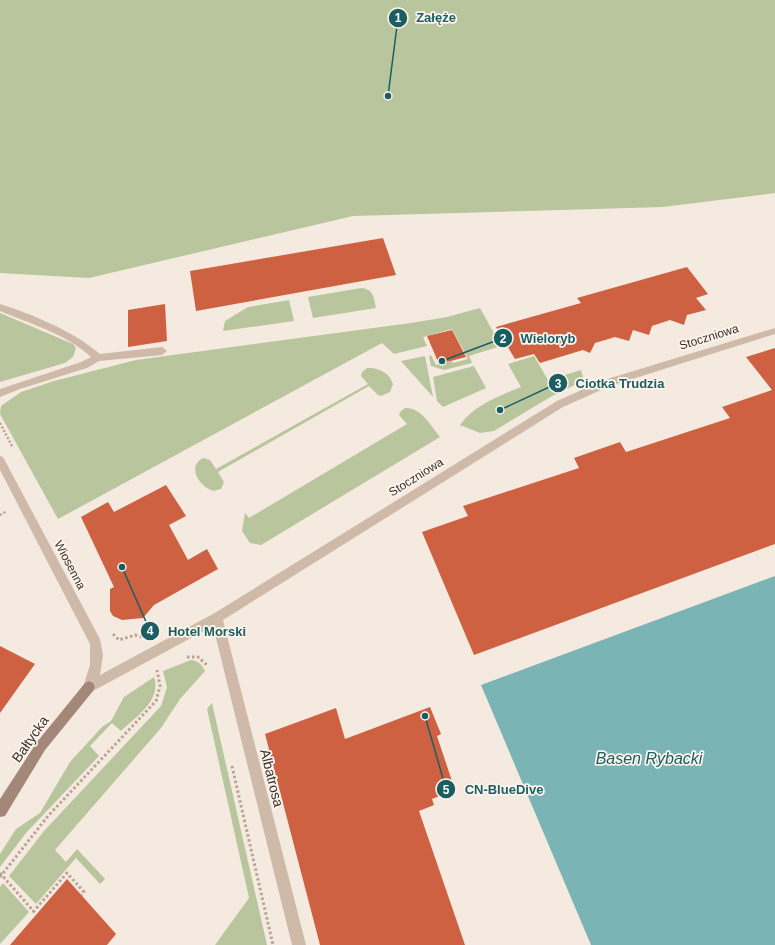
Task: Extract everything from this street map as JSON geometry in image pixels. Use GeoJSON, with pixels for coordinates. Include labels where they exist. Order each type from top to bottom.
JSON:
{"type":"FeatureCollection","features":[{"type":"Feature","properties":{"kind":"street"},"geometry":{"type":"LineString","coordinates":[[0,307],[77,341],[90,349],[98,358]]}},
{"type":"Feature","properties":{"kind":"street","name":"Stoczniowa"},"geometry":{"type":"LineString","coordinates":[[89,686],[217,618],[560,404],[607,383],[775,330]]}},
{"type":"Feature","properties":{"kind":"street"},"geometry":{"type":"LineString","coordinates":[[0,393],[17,386],[84,365],[98,358],[162,350]]}},
{"type":"Feature","properties":{"kind":"street","name":"Wiosenna"},"geometry":{"type":"LineString","coordinates":[[0,460],[96,643],[98,655],[97,668],[89,686]]}},
{"type":"Feature","properties":{"kind":"street","name":"Albatrosa"},"geometry":{"type":"LineString","coordinates":[[217,618],[298,945]]}},
{"type":"Feature","properties":{"kind":"street","name":"Bałtycka"},"geometry":{"type":"LineString","coordinates":[[0,811],[41,746],[89,686]]}},
{"type":"Feature","properties":{"kind":"path"},"geometry":{"type":"LineString","coordinates":[[0,515],[7,511]]}},
{"type":"Feature","properties":{"kind":"path"},"geometry":{"type":"LineString","coordinates":[[182,659],[198,656],[207,664],[209,669]]}},
{"type":"Feature","properties":{"kind":"path"},"geometry":{"type":"LineString","coordinates":[[231,762],[273,945]]}},
{"type":"Feature","properties":{"kind":"path"},"geometry":{"type":"LineString","coordinates":[[0,873],[35,913],[67,873],[84,892],[82,895]]}},
{"type":"Feature","properties":{"kind":"green space"},"geometry":{"type":"Polygon","coordinates":[[[0,0],[775,0],[775,193],[663,207],[353,216],[89,278],[0,273],[0,0]]]}},
{"type":"Feature","properties":{"kind":"green space"},"geometry":{"type":"Polygon","coordinates":[[[361,288],[368,290],[372,294],[376,308],[313,318],[308,297],[361,288]]]}},
{"type":"Feature","properties":{"kind":"green space"},"geometry":{"type":"Polygon","coordinates":[[[289,300],[294,321],[223,331],[225,321],[248,307],[289,300]]]}},
{"type":"Feature","properties":{"kind":"green space"},"geometry":{"type":"Polygon","coordinates":[[[480,308],[501,346],[469,356],[472,363],[444,370],[431,366],[429,356],[431,355],[436,365],[468,359],[452,329],[423,337],[427,346],[394,354],[382,343],[58,519],[0,414],[1,406],[21,392],[54,381],[136,360],[411,323],[447,317],[480,308]]]}},
{"type":"Feature","properties":{"kind":"green space"},"geometry":{"type":"Polygon","coordinates":[[[0,313],[73,344],[76,348],[73,357],[65,363],[0,382],[0,313]]]}},
{"type":"Feature","properties":{"kind":"green space"},"geometry":{"type":"Polygon","coordinates":[[[425,356],[433,397],[401,361],[425,356]]]}},
{"type":"Feature","properties":{"kind":"green space"},"geometry":{"type":"Polygon","coordinates":[[[534,356],[548,380],[581,370],[583,377],[579,383],[552,396],[494,431],[480,433],[460,425],[472,412],[488,402],[521,387],[508,364],[534,356]]]}},
{"type":"Feature","properties":{"kind":"green space"},"geometry":{"type":"Polygon","coordinates":[[[474,366],[486,388],[443,407],[437,401],[433,377],[474,366]]]}},
{"type":"Feature","properties":{"kind":"green space"},"geometry":{"type":"Polygon","coordinates":[[[367,368],[379,370],[389,377],[393,384],[390,392],[381,396],[369,386],[218,472],[224,482],[221,489],[213,491],[208,489],[200,481],[195,471],[198,462],[203,458],[210,460],[216,469],[368,384],[361,376],[362,372],[367,368]]]}},
{"type":"Feature","properties":{"kind":"green space"},"geometry":{"type":"Polygon","coordinates":[[[405,408],[421,414],[440,437],[261,545],[250,543],[242,531],[245,513],[249,518],[407,424],[399,415],[405,408]]]}},
{"type":"Feature","properties":{"kind":"green space"},"geometry":{"type":"Polygon","coordinates":[[[191,660],[200,663],[205,671],[180,699],[161,728],[55,850],[66,862],[77,849],[105,879],[100,884],[76,858],[36,904],[9,876],[44,831],[161,706],[167,687],[163,671],[191,660]]]}},
{"type":"Feature","properties":{"kind":"green space"},"geometry":{"type":"Polygon","coordinates":[[[154,677],[154,693],[151,701],[140,714],[121,731],[112,723],[90,746],[99,756],[26,833],[0,867],[0,854],[16,829],[40,813],[70,762],[102,727],[111,721],[124,697],[154,677]]]}},
{"type":"Feature","properties":{"kind":"green space"},"geometry":{"type":"Polygon","coordinates":[[[212,703],[267,945],[215,945],[249,898],[207,709],[212,703]]]}},
{"type":"Feature","properties":{"kind":"green space"},"geometry":{"type":"Polygon","coordinates":[[[3,883],[29,912],[0,944],[0,887],[3,883]]]}},
{"type":"Feature","properties":{"kind":"water","name":"Basen Rybacki"},"geometry":{"type":"Polygon","coordinates":[[[775,576],[775,945],[591,945],[481,685],[775,576]]]}},
{"type":"Feature","properties":{"kind":"building"},"geometry":{"type":"Polygon","coordinates":[[[383,238],[396,275],[196,311],[190,271],[383,238]]]}},
{"type":"Feature","properties":{"kind":"building"},"geometry":{"type":"Polygon","coordinates":[[[687,267],[708,294],[696,298],[706,310],[687,315],[684,325],[670,320],[652,326],[649,335],[633,330],[629,341],[615,337],[595,343],[590,353],[583,350],[540,363],[534,354],[515,359],[496,327],[581,303],[577,298],[687,267]]]}},
{"type":"Feature","properties":{"kind":"building"},"geometry":{"type":"Polygon","coordinates":[[[165,304],[167,341],[128,347],[128,310],[165,304]]]}},
{"type":"Feature","properties":{"kind":"building"},"geometry":{"type":"Polygon","coordinates":[[[452,330],[466,357],[439,364],[427,336],[452,330]]]}},
{"type":"Feature","properties":{"kind":"building"},"geometry":{"type":"Polygon","coordinates":[[[775,348],[775,544],[474,655],[422,532],[468,516],[463,506],[579,468],[574,458],[620,442],[626,452],[730,418],[722,407],[772,390],[746,357],[775,348]]]}},
{"type":"Feature","properties":{"kind":"building"},"geometry":{"type":"Polygon","coordinates":[[[166,485],[186,516],[169,525],[188,560],[207,549],[218,569],[154,605],[143,618],[122,620],[113,616],[110,611],[110,589],[114,587],[81,517],[108,502],[114,512],[166,485]]]}},
{"type":"Feature","properties":{"kind":"building"},"geometry":{"type":"Polygon","coordinates":[[[0,646],[35,664],[0,713],[0,646]]]}},
{"type":"Feature","properties":{"kind":"building"},"geometry":{"type":"Polygon","coordinates":[[[430,707],[441,734],[437,736],[455,790],[432,799],[434,805],[419,811],[465,945],[320,945],[265,734],[336,708],[345,739],[430,707]]]}},
{"type":"Feature","properties":{"kind":"building"},"geometry":{"type":"Polygon","coordinates":[[[67,879],[116,934],[107,945],[10,945],[67,879]]]}},
{"type":"Feature","properties":{"kind":"place","name":"Załęże"},"geometry":{"type":"Point","coordinates":[388,96]}},
{"type":"Feature","properties":{"kind":"place","name":"Wieloryb"},"geometry":{"type":"Point","coordinates":[442,361]}},
{"type":"Feature","properties":{"kind":"place","name":"Ciotka Trudzia"},"geometry":{"type":"Point","coordinates":[500,410]}},
{"type":"Feature","properties":{"kind":"place","name":"Hotel Morski"},"geometry":{"type":"Point","coordinates":[122,567]}},
{"type":"Feature","properties":{"kind":"place","name":"CN-BlueDive"},"geometry":{"type":"Point","coordinates":[425,716]}}]}
